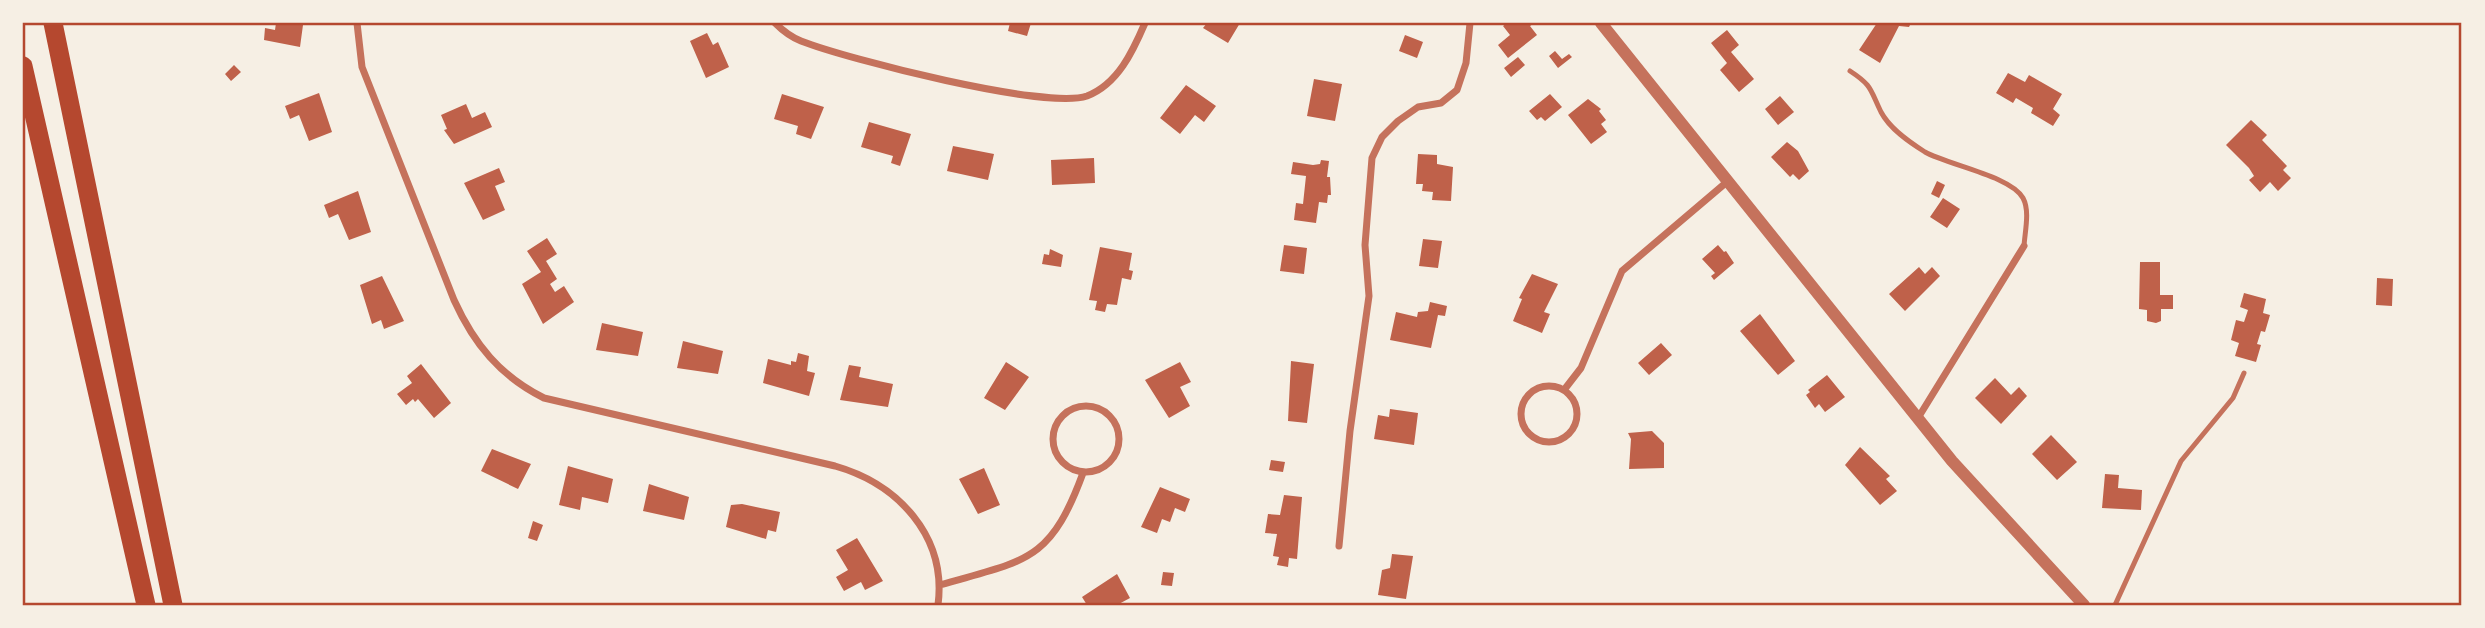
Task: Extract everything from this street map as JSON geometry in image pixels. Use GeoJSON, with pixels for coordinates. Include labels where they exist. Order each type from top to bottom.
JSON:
{"type":"FeatureCollection","features":[{"type":"Feature","properties":{"kind":"highway"},"geometry":{"type":"LineString","coordinates":[[53,23],[173,605]]}},
{"type":"Feature","properties":{"kind":"highway"},"geometry":{"type":"LineString","coordinates":[[23,66],[146,605]]}},
{"type":"Feature","properties":{"kind":"street"},"geometry":{"type":"LineString","coordinates":[[357,23],[362,67],[449,288],[466,326],[495,364],[513,381],[553,401],[835,466],[873,479],[898,497],[918,521],[938,566],[938,605]]}},
{"type":"Feature","properties":{"kind":"street"},"geometry":{"type":"LineString","coordinates":[[775,23],[801,41],[861,60],[983,87],[1057,99],[1087,96],[1108,83],[1128,59],[1145,23]]}},
{"type":"Feature","properties":{"kind":"street"},"geometry":{"type":"LineString","coordinates":[[1339,546],[1350,431],[1370,296],[1365,245],[1372,158],[1382,137],[1398,121],[1418,107],[1441,103],[1457,90],[1466,63],[1470,23]]}},
{"type":"Feature","properties":{"kind":"street"},"geometry":{"type":"LineString","coordinates":[[1601,23],[1918,418],[1987,501],[2084,605]]}},
{"type":"Feature","properties":{"kind":"street"},"geometry":{"type":"LineString","coordinates":[[1564,390],[1581,368],[1622,271],[1728,181]]}},
{"type":"Feature","properties":{"kind":"street"},"geometry":{"type":"LineString","coordinates":[[1918,418],[2024,246]]}},
{"type":"Feature","properties":{"kind":"street"},"geometry":{"type":"LineString","coordinates":[[1540,387],[1564,390],[1575,401],[1576,424],[1560,440],[1537,440],[1522,421],[1523,404],[1540,387]]}},
{"type":"Feature","properties":{"kind":"street"},"geometry":{"type":"LineString","coordinates":[[1080,405],[1099,407],[1114,419],[1120,437],[1116,456],[1109,463],[1102,469],[1083,473],[1065,466],[1054,450],[1053,431],[1063,414],[1080,405]]}},
{"type":"Feature","properties":{"kind":"street"},"geometry":{"type":"LineString","coordinates":[[940,585],[1027,558],[1061,526],[1083,473]]}},
{"type":"Feature","properties":{"kind":"lane"},"geometry":{"type":"LineString","coordinates":[[1850,71],[1869,83],[1885,117],[1906,139],[1928,154],[2010,186],[2022,196],[2026,208],[2024,246]]}},
{"type":"Feature","properties":{"kind":"lane"},"geometry":{"type":"LineString","coordinates":[[2115,605],[2175,472],[2198,438],[2233,398],[2244,373]]}},
{"type":"Feature","properties":{"kind":"building"},"geometry":{"type":"Polygon","coordinates":[[[276,23],[303,25],[300,47],[264,40],[265,28],[275,30],[276,23]]]}},
{"type":"Feature","properties":{"kind":"building"},"geometry":{"type":"Polygon","coordinates":[[[1010,23],[1031,23],[1027,36],[1008,31],[1010,23]]]}},
{"type":"Feature","properties":{"kind":"building"},"geometry":{"type":"Polygon","coordinates":[[[1207,23],[1240,23],[1228,43],[1203,28],[1207,23]]]}},
{"type":"Feature","properties":{"kind":"building"},"geometry":{"type":"Polygon","coordinates":[[[1507,23],[1534,23],[1530,26],[1537,35],[1508,58],[1498,45],[1510,35],[1503,26],[1507,23]]]}},
{"type":"Feature","properties":{"kind":"building"},"geometry":{"type":"Polygon","coordinates":[[[1877,23],[1911,23],[1909,27],[1899,26],[1880,63],[1859,50],[1877,23]]]}},
{"type":"Feature","properties":{"kind":"building"},"geometry":{"type":"Polygon","coordinates":[[[1727,30],[1739,45],[1731,52],[1754,79],[1739,92],[1720,70],[1727,63],[1711,43],[1727,30]]]}},
{"type":"Feature","properties":{"kind":"building"},"geometry":{"type":"Polygon","coordinates":[[[707,33],[713,45],[718,42],[729,67],[706,78],[690,41],[707,33]]]}},
{"type":"Feature","properties":{"kind":"building"},"geometry":{"type":"Polygon","coordinates":[[[1405,35],[1423,42],[1417,58],[1399,51],[1405,35]]]}},
{"type":"Feature","properties":{"kind":"building"},"geometry":{"type":"Polygon","coordinates":[[[1555,51],[1562,59],[1569,54],[1572,57],[1558,68],[1549,56],[1555,51]]]}},
{"type":"Feature","properties":{"kind":"building"},"geometry":{"type":"Polygon","coordinates":[[[1518,57],[1525,65],[1511,77],[1504,68],[1518,57]]]}},
{"type":"Feature","properties":{"kind":"building"},"geometry":{"type":"Polygon","coordinates":[[[234,65],[241,72],[231,81],[225,74],[234,65]]]}},
{"type":"Feature","properties":{"kind":"building"},"geometry":{"type":"Polygon","coordinates":[[[2008,73],[2025,82],[2029,75],[2062,94],[2053,109],[2060,115],[2053,126],[2031,113],[2033,108],[2016,98],[2013,103],[1996,93],[2008,73]]]}},
{"type":"Feature","properties":{"kind":"building"},"geometry":{"type":"Polygon","coordinates":[[[1314,79],[1342,84],[1335,121],[1307,116],[1314,79]]]}},
{"type":"Feature","properties":{"kind":"building"},"geometry":{"type":"Polygon","coordinates":[[[1186,85],[1216,106],[1204,122],[1195,115],[1180,134],[1160,118],[1186,85]]]}},
{"type":"Feature","properties":{"kind":"building"},"geometry":{"type":"Polygon","coordinates":[[[319,93],[332,132],[309,141],[299,115],[290,119],[285,106],[319,93]]]}},
{"type":"Feature","properties":{"kind":"building"},"geometry":{"type":"Polygon","coordinates":[[[782,94],[824,107],[811,139],[796,134],[798,126],[774,119],[782,94]]]}},
{"type":"Feature","properties":{"kind":"building"},"geometry":{"type":"Polygon","coordinates":[[[1550,94],[1562,107],[1545,121],[1541,117],[1537,120],[1529,111],[1550,94]]]}},
{"type":"Feature","properties":{"kind":"building"},"geometry":{"type":"Polygon","coordinates":[[[1780,96],[1794,112],[1778,125],[1765,109],[1780,96]]]}},
{"type":"Feature","properties":{"kind":"building"},"geometry":{"type":"Polygon","coordinates":[[[1588,99],[1601,109],[1599,111],[1606,120],[1601,124],[1607,132],[1591,144],[1568,115],[1588,99]]]}},
{"type":"Feature","properties":{"kind":"building"},"geometry":{"type":"Polygon","coordinates":[[[466,104],[472,118],[485,112],[492,127],[454,144],[444,130],[447,129],[441,115],[466,104]]]}},
{"type":"Feature","properties":{"kind":"building"},"geometry":{"type":"Polygon","coordinates":[[[2251,120],[2267,135],[2262,140],[2287,166],[2283,170],[2291,178],[2278,191],[2270,182],[2260,192],[2249,180],[2254,176],[2249,168],[2226,145],[2251,120]]]}},
{"type":"Feature","properties":{"kind":"building"},"geometry":{"type":"Polygon","coordinates":[[[869,122],[911,134],[900,166],[891,163],[893,156],[861,147],[869,122]]]}},
{"type":"Feature","properties":{"kind":"building"},"geometry":{"type":"Polygon","coordinates":[[[1787,142],[1798,151],[1809,171],[1799,180],[1793,174],[1790,177],[1771,157],[1787,142]]]}},
{"type":"Feature","properties":{"kind":"building"},"geometry":{"type":"Polygon","coordinates":[[[953,146],[994,154],[988,180],[947,171],[953,146]]]}},
{"type":"Feature","properties":{"kind":"building"},"geometry":{"type":"Polygon","coordinates":[[[1418,154],[1437,155],[1437,164],[1453,167],[1451,201],[1432,200],[1433,192],[1422,191],[1423,184],[1416,184],[1418,154]]]}},
{"type":"Feature","properties":{"kind":"building"},"geometry":{"type":"Polygon","coordinates":[[[1094,158],[1095,183],[1052,185],[1051,160],[1094,158]]]}},
{"type":"Feature","properties":{"kind":"building"},"geometry":{"type":"Polygon","coordinates":[[[1321,160],[1329,161],[1327,177],[1330,177],[1331,195],[1328,195],[1327,203],[1319,202],[1316,223],[1294,220],[1296,203],[1303,204],[1306,176],[1291,174],[1293,162],[1313,165],[1320,164],[1321,160]]]}},
{"type":"Feature","properties":{"kind":"building"},"geometry":{"type":"Polygon","coordinates":[[[499,168],[505,182],[495,186],[505,210],[483,220],[464,183],[499,168]]]}},
{"type":"Feature","properties":{"kind":"building"},"geometry":{"type":"Polygon","coordinates":[[[1937,181],[1945,185],[1939,198],[1931,194],[1937,181]]]}},
{"type":"Feature","properties":{"kind":"building"},"geometry":{"type":"Polygon","coordinates":[[[358,191],[371,232],[349,240],[338,214],[329,218],[324,205],[358,191]]]}},
{"type":"Feature","properties":{"kind":"building"},"geometry":{"type":"Polygon","coordinates":[[[1943,198],[1960,209],[1947,228],[1930,217],[1943,198]]]}},
{"type":"Feature","properties":{"kind":"building"},"geometry":{"type":"Polygon","coordinates":[[[547,238],[557,254],[546,261],[557,279],[550,284],[555,292],[564,286],[574,302],[543,324],[522,284],[541,272],[527,251],[547,238]]]}},
{"type":"Feature","properties":{"kind":"building"},"geometry":{"type":"Polygon","coordinates":[[[1423,239],[1442,241],[1438,268],[1419,266],[1423,239]]]}},
{"type":"Feature","properties":{"kind":"building"},"geometry":{"type":"Polygon","coordinates":[[[1284,245],[1307,248],[1304,274],[1280,271],[1284,245]]]}},
{"type":"Feature","properties":{"kind":"building"},"geometry":{"type":"Polygon","coordinates":[[[1718,245],[1734,263],[1714,280],[1711,276],[1715,273],[1702,259],[1718,245]]]}},
{"type":"Feature","properties":{"kind":"building"},"geometry":{"type":"Polygon","coordinates":[[[1100,247],[1132,253],[1129,270],[1133,271],[1131,280],[1122,278],[1117,305],[1107,304],[1105,312],[1095,310],[1097,301],[1089,300],[1100,247]]]}},
{"type":"Feature","properties":{"kind":"building"},"geometry":{"type":"Polygon","coordinates":[[[1050,249],[1063,255],[1061,267],[1042,264],[1044,254],[1049,255],[1050,249]]]}},
{"type":"Feature","properties":{"kind":"building"},"geometry":{"type":"Polygon","coordinates":[[[2140,262],[2160,262],[2160,295],[2173,295],[2173,309],[2161,309],[2161,321],[2156,323],[2147,321],[2147,310],[2139,309],[2140,262]]]}},
{"type":"Feature","properties":{"kind":"building"},"geometry":{"type":"Polygon","coordinates":[[[1919,267],[1925,274],[1932,267],[1940,276],[1905,311],[1889,294],[1919,267]]]}},
{"type":"Feature","properties":{"kind":"building"},"geometry":{"type":"Polygon","coordinates":[[[1532,274],[1558,284],[1544,312],[1550,314],[1542,333],[1513,321],[1522,299],[1519,298],[1532,274]]]}},
{"type":"Feature","properties":{"kind":"building"},"geometry":{"type":"Polygon","coordinates":[[[382,276],[404,321],[384,329],[381,320],[372,324],[360,285],[382,276]]]}},
{"type":"Feature","properties":{"kind":"building"},"geometry":{"type":"Polygon","coordinates":[[[2377,278],[2393,279],[2392,306],[2376,305],[2377,278]]]}},
{"type":"Feature","properties":{"kind":"building"},"geometry":{"type":"Polygon","coordinates":[[[2244,293],[2266,299],[2263,313],[2270,315],[2265,332],[2261,331],[2257,344],[2261,345],[2256,362],[2235,356],[2239,343],[2231,340],[2236,320],[2244,322],[2248,310],[2240,307],[2244,293]]]}},
{"type":"Feature","properties":{"kind":"building"},"geometry":{"type":"Polygon","coordinates":[[[1430,302],[1447,306],[1445,316],[1438,315],[1431,348],[1390,340],[1396,312],[1417,317],[1418,312],[1428,311],[1430,302]]]}},
{"type":"Feature","properties":{"kind":"building"},"geometry":{"type":"Polygon","coordinates":[[[1760,314],[1795,361],[1778,375],[1740,331],[1760,314]]]}},
{"type":"Feature","properties":{"kind":"building"},"geometry":{"type":"Polygon","coordinates":[[[602,323],[643,332],[638,356],[596,350],[602,323]]]}},
{"type":"Feature","properties":{"kind":"building"},"geometry":{"type":"Polygon","coordinates":[[[683,341],[723,351],[718,374],[677,368],[683,341]]]}},
{"type":"Feature","properties":{"kind":"building"},"geometry":{"type":"Polygon","coordinates":[[[1661,343],[1672,355],[1649,375],[1638,363],[1661,343]]]}},
{"type":"Feature","properties":{"kind":"building"},"geometry":{"type":"Polygon","coordinates":[[[798,353],[809,356],[807,371],[815,373],[809,396],[763,383],[768,359],[791,365],[791,361],[796,362],[798,353]]]}},
{"type":"Feature","properties":{"kind":"building"},"geometry":{"type":"Polygon","coordinates":[[[1291,361],[1314,364],[1307,423],[1288,421],[1291,361]]]}},
{"type":"Feature","properties":{"kind":"building"},"geometry":{"type":"Polygon","coordinates":[[[1006,362],[1029,377],[1005,410],[984,398],[1006,362]]]}},
{"type":"Feature","properties":{"kind":"building"},"geometry":{"type":"Polygon","coordinates":[[[1180,362],[1191,382],[1180,387],[1190,406],[1169,418],[1145,380],[1180,362]]]}},
{"type":"Feature","properties":{"kind":"building"},"geometry":{"type":"Polygon","coordinates":[[[421,364],[451,403],[434,418],[418,399],[415,402],[413,399],[406,405],[397,394],[412,383],[407,376],[421,364]]]}},
{"type":"Feature","properties":{"kind":"building"},"geometry":{"type":"Polygon","coordinates":[[[849,365],[861,367],[859,377],[893,384],[888,407],[840,400],[849,365]]]}},
{"type":"Feature","properties":{"kind":"building"},"geometry":{"type":"Polygon","coordinates":[[[1827,375],[1845,397],[1825,412],[1819,404],[1815,408],[1806,395],[1810,392],[1808,390],[1827,375]]]}},
{"type":"Feature","properties":{"kind":"building"},"geometry":{"type":"Polygon","coordinates":[[[1995,378],[2011,395],[2019,387],[2027,396],[2001,424],[1975,398],[1995,378]]]}},
{"type":"Feature","properties":{"kind":"building"},"geometry":{"type":"Polygon","coordinates":[[[1390,409],[1418,413],[1414,445],[1374,439],[1378,415],[1389,417],[1390,409]]]}},
{"type":"Feature","properties":{"kind":"building"},"geometry":{"type":"Polygon","coordinates":[[[1652,431],[1664,443],[1664,468],[1629,469],[1631,439],[1628,433],[1652,431]]]}},
{"type":"Feature","properties":{"kind":"building"},"geometry":{"type":"Polygon","coordinates":[[[2051,435],[2077,462],[2057,480],[2032,454],[2051,435]]]}},
{"type":"Feature","properties":{"kind":"building"},"geometry":{"type":"Polygon","coordinates":[[[1860,447],[1890,476],[1886,479],[1897,491],[1880,505],[1845,465],[1860,447]]]}},
{"type":"Feature","properties":{"kind":"building"},"geometry":{"type":"Polygon","coordinates":[[[492,449],[531,464],[518,489],[481,471],[492,449]]]}},
{"type":"Feature","properties":{"kind":"building"},"geometry":{"type":"Polygon","coordinates":[[[1271,460],[1285,462],[1283,472],[1269,470],[1271,460]]]}},
{"type":"Feature","properties":{"kind":"building"},"geometry":{"type":"Polygon","coordinates":[[[568,466],[613,479],[608,503],[582,497],[580,510],[559,505],[568,466]]]}},
{"type":"Feature","properties":{"kind":"building"},"geometry":{"type":"Polygon","coordinates":[[[984,468],[1000,505],[978,514],[959,479],[984,468]]]}},
{"type":"Feature","properties":{"kind":"building"},"geometry":{"type":"Polygon","coordinates":[[[2105,474],[2119,475],[2118,488],[2142,490],[2141,510],[2102,508],[2105,474]]]}},
{"type":"Feature","properties":{"kind":"building"},"geometry":{"type":"Polygon","coordinates":[[[649,484],[689,497],[684,520],[643,511],[649,484]]]}},
{"type":"Feature","properties":{"kind":"building"},"geometry":{"type":"Polygon","coordinates":[[[1160,487],[1190,499],[1185,512],[1175,508],[1170,522],[1162,519],[1157,533],[1141,527],[1160,487]]]}},
{"type":"Feature","properties":{"kind":"building"},"geometry":{"type":"Polygon","coordinates":[[[1284,495],[1302,497],[1297,559],[1289,558],[1288,567],[1277,565],[1279,557],[1273,556],[1277,534],[1265,533],[1268,514],[1280,515],[1284,495]]]}},
{"type":"Feature","properties":{"kind":"building"},"geometry":{"type":"Polygon","coordinates":[[[742,504],[780,512],[776,532],[768,530],[766,539],[726,527],[731,505],[742,504]]]}},
{"type":"Feature","properties":{"kind":"building"},"geometry":{"type":"Polygon","coordinates":[[[533,521],[543,525],[537,541],[528,538],[533,521]]]}},
{"type":"Feature","properties":{"kind":"building"},"geometry":{"type":"Polygon","coordinates":[[[857,538],[883,581],[865,590],[861,582],[844,591],[836,577],[848,570],[836,550],[857,538]]]}},
{"type":"Feature","properties":{"kind":"building"},"geometry":{"type":"Polygon","coordinates":[[[1392,554],[1413,556],[1406,599],[1378,595],[1382,570],[1390,568],[1392,554]]]}},
{"type":"Feature","properties":{"kind":"building"},"geometry":{"type":"Polygon","coordinates":[[[1163,572],[1174,573],[1172,586],[1161,585],[1163,572]]]}},
{"type":"Feature","properties":{"kind":"building"},"geometry":{"type":"Polygon","coordinates":[[[1117,574],[1130,598],[1117,605],[1087,605],[1082,597],[1117,574]]]}}]}
